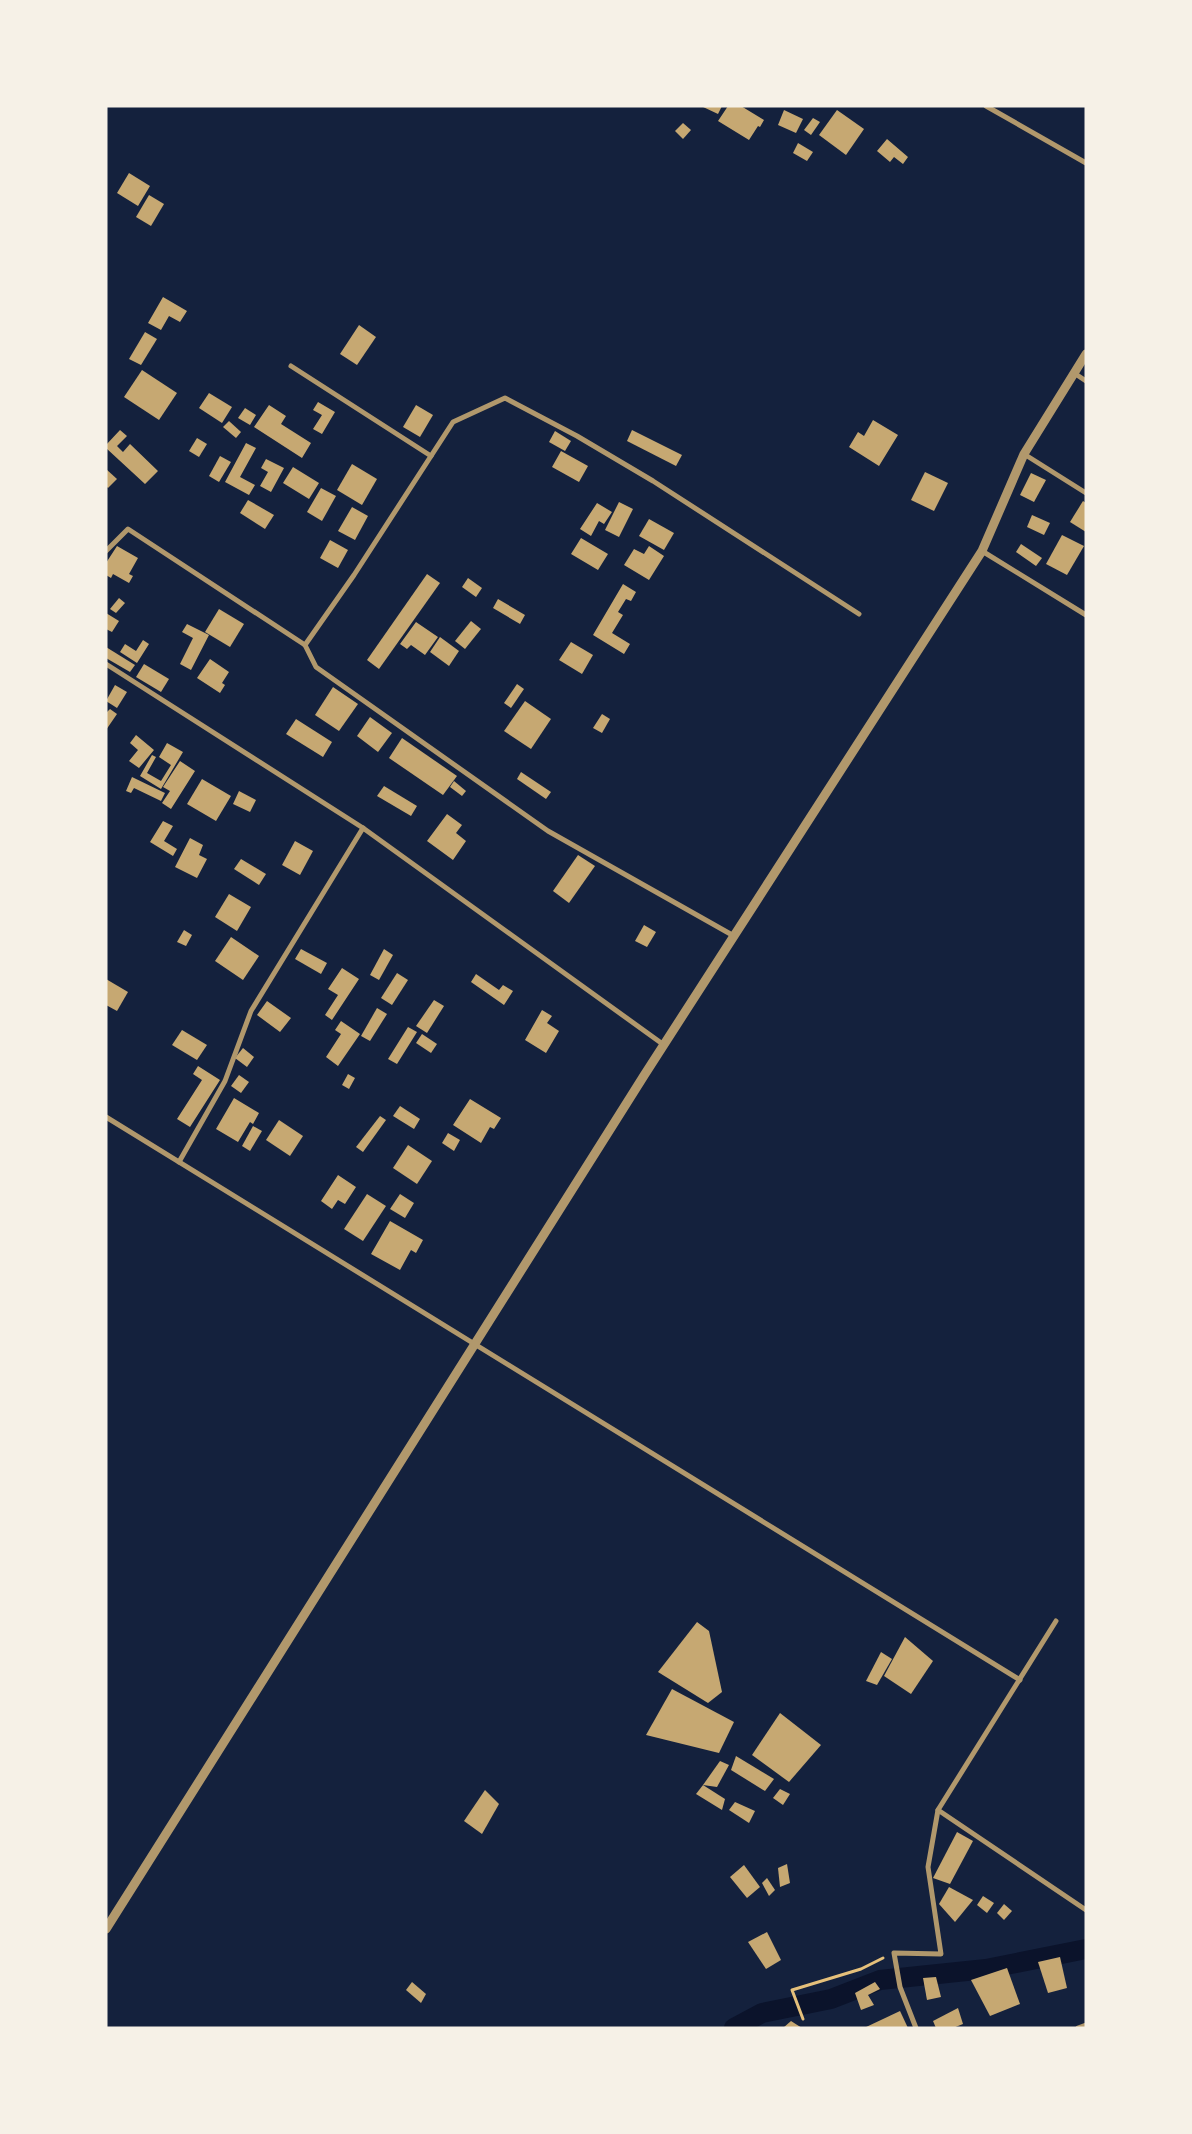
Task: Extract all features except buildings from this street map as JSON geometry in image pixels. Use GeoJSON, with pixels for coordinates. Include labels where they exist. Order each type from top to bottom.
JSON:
{"type":"FeatureCollection","features":[{"type":"Feature","properties":{"kind":"street"},"geometry":{"type":"LineString","coordinates":[[986,106],[1086,163]]}},
{"type":"Feature","properties":{"kind":"street"},"geometry":{"type":"LineString","coordinates":[[106,1929],[664,1045],[982,551],[1024,454],[1086,354]]}},
{"type":"Feature","properties":{"kind":"street"},"geometry":{"type":"LineString","coordinates":[[291,366],[431,456]]}},
{"type":"Feature","properties":{"kind":"street"},"geometry":{"type":"LineString","coordinates":[[1073,373],[1086,381]]}},
{"type":"Feature","properties":{"kind":"street"},"geometry":{"type":"LineString","coordinates":[[305,645],[354,575],[453,422],[505,398],[577,436],[653,481],[859,614]]}},
{"type":"Feature","properties":{"kind":"street"},"geometry":{"type":"LineString","coordinates":[[1024,454],[1086,493]]}},
{"type":"Feature","properties":{"kind":"street"},"geometry":{"type":"LineString","coordinates":[[106,551],[128,529],[305,645],[316,667],[548,831],[734,936]]}},
{"type":"Feature","properties":{"kind":"street"},"geometry":{"type":"LineString","coordinates":[[982,551],[1086,615]]}},
{"type":"Feature","properties":{"kind":"street"},"geometry":{"type":"LineString","coordinates":[[106,664],[363,828],[664,1045]]}},
{"type":"Feature","properties":{"kind":"street"},"geometry":{"type":"LineString","coordinates":[[179,1162],[225,1081],[251,1011],[363,828]]}},
{"type":"Feature","properties":{"kind":"street"},"geometry":{"type":"LineString","coordinates":[[106,1117],[1020,1680]]}},
{"type":"Feature","properties":{"kind":"street"},"geometry":{"type":"LineString","coordinates":[[916,2028],[900,1987],[894,1953],[941,1954],[928,1867],[938,1810],[1056,1621]]}},
{"type":"Feature","properties":{"kind":"street"},"geometry":{"type":"LineString","coordinates":[[938,1810],[1086,1910]]}},
{"type":"Feature","properties":{"kind":"street"},"geometry":{"type":"LineString","coordinates":[[1078,2028],[1086,2025]]}},
{"type":"Feature","properties":{"kind":"path"},"geometry":{"type":"LineString","coordinates":[[803,2018],[792,1990],[861,1969],[894,1953]]}},
{"type":"Feature","properties":{"kind":"waterway"},"geometry":{"type":"LineString","coordinates":[[734,2028],[762,2013],[831,1999],[880,1980],[986,1969],[1086,1949]]}}]}
